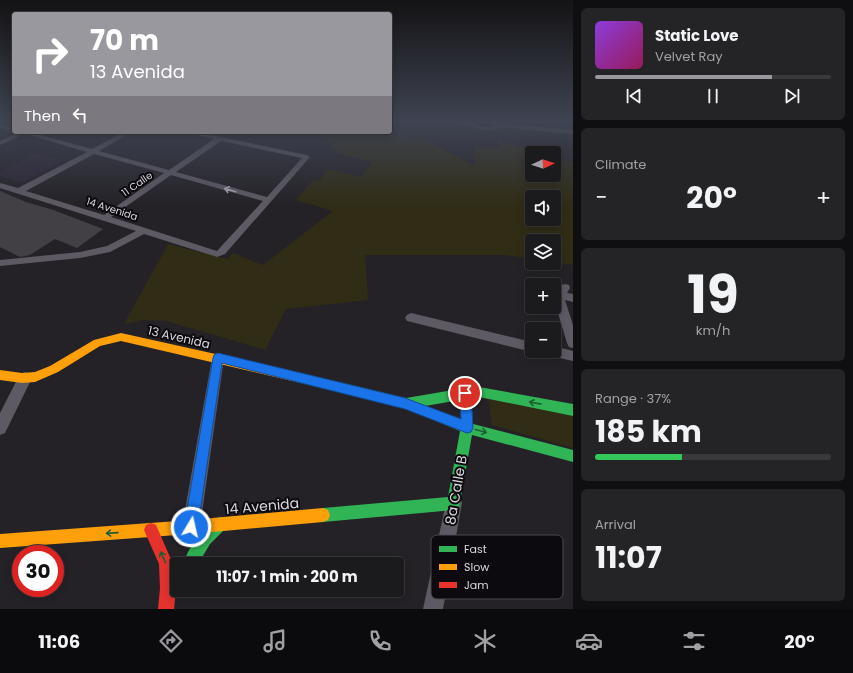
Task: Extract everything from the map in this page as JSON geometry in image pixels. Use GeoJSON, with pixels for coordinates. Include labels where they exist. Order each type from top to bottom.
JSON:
{"type":"FeatureCollection","features":[{"type":"Feature","properties":{"kind":"street"},"geometry":{"type":"LineString","coordinates":[[86,149],[268,200],[307,157],[270,149]]}},
{"type":"Feature","properties":{"kind":"street"},"geometry":{"type":"LineString","coordinates":[[19,191],[95,149]]}},
{"type":"Feature","properties":{"kind":"street","name":"11 Calle"},"geometry":{"type":"LineString","coordinates":[[105,218],[204,149]]}},
{"type":"Feature","properties":{"kind":"street","name":"14 Avenida"},"geometry":{"type":"LineString","coordinates":[[0,185],[216,254],[222,252],[268,200]]}},
{"type":"Feature","properties":{"kind":"street"},"geometry":{"type":"LineString","coordinates":[[0,263],[110,250],[143,231]]}},
{"type":"Feature","properties":{"kind":"street"},"geometry":{"type":"LineString","coordinates":[[566,288],[573,298]]}},
{"type":"Feature","properties":{"kind":"street"},"geometry":{"type":"LineString","coordinates":[[566,288],[573,343]]}},
{"type":"Feature","properties":{"kind":"street"},"geometry":{"type":"LineString","coordinates":[[411,318],[525,345]]}},
{"type":"Feature","properties":{"kind":"street","name":"13 Avenida"},"geometry":{"type":"LineString","coordinates":[[0,376],[25,378],[40,374],[58,366],[96,344],[121,337],[218,358],[405,403],[467,428],[573,456]]}},
{"type":"Feature","properties":{"kind":"street"},"geometry":{"type":"LineString","coordinates":[[561,353],[573,356]]}},
{"type":"Feature","properties":{"kind":"street"},"geometry":{"type":"LineString","coordinates":[[191,527],[218,358]]}},
{"type":"Feature","properties":{"kind":"street"},"geometry":{"type":"LineString","coordinates":[[0,428],[25,378]]}},
{"type":"Feature","properties":{"kind":"street","name":"13 Avenida"},"geometry":{"type":"LineString","coordinates":[[405,403],[479,392],[573,410]]}},
{"type":"Feature","properties":{"kind":"street","name":"8a Calle B"},"geometry":{"type":"LineString","coordinates":[[448,535],[467,428],[465,393]]}},
{"type":"Feature","properties":{"kind":"street","name":"14 Avenida"},"geometry":{"type":"LineString","coordinates":[[0,541],[191,527],[454,503]]}},
{"type":"Feature","properties":{"kind":"street"},"geometry":{"type":"LineString","coordinates":[[194,557],[205,539],[220,524]]}},
{"type":"Feature","properties":{"kind":"street"},"geometry":{"type":"LineString","coordinates":[[151,530],[166,564],[168,609]]}},
{"type":"Feature","properties":{"kind":"street"},"geometry":{"type":"LineString","coordinates":[[168,609],[174,597]]}},
{"type":"Feature","properties":{"kind":"street","name":"8a Calle B"},"geometry":{"type":"LineString","coordinates":[[433,609],[435,599]]}},
{"type":"Feature","properties":{"kind":"shaded area"},"geometry":{"type":"Polygon","coordinates":[[[335,149],[444,149],[475,166],[475,149],[525,149],[525,182],[561,182],[561,159],[573,163],[573,265],[561,263],[561,234],[525,234],[525,258],[504,255],[365,255],[368,300],[286,309],[265,350],[166,321],[144,320],[124,324],[168,244],[227,259],[233,253],[263,265],[333,211],[296,200],[313,180],[319,181],[328,169],[361,177],[372,162],[338,153],[335,149]]]}},
{"type":"Feature","properties":{"kind":"shaded area"},"geometry":{"type":"Polygon","coordinates":[[[36,153],[63,161],[22,183],[0,176],[0,171],[36,153]]]}},
{"type":"Feature","properties":{"kind":"shaded area"},"geometry":{"type":"Polygon","coordinates":[[[487,390],[573,414],[573,448],[492,425],[487,390]]]}},
{"type":"Feature","properties":{"kind":"building"},"geometry":{"type":"Polygon","coordinates":[[[0,191],[26,202],[57,211],[103,229],[77,248],[55,239],[30,255],[20,257],[0,247],[0,191]]]}},
{"type":"Feature","properties":{"kind":"traffic: fast"},"geometry":{"type":"LineString","coordinates":[[292,376],[405,403],[467,428],[573,456]]}},
{"type":"Feature","properties":{"kind":"traffic: fast"},"geometry":{"type":"LineString","coordinates":[[407,403],[479,392],[573,410]]}},
{"type":"Feature","properties":{"kind":"traffic: fast"},"geometry":{"type":"LineString","coordinates":[[323,515],[454,503],[467,428],[465,393]]}},
{"type":"Feature","properties":{"kind":"traffic: fast"},"geometry":{"type":"LineString","coordinates":[[194,557],[205,539],[220,524]]}},
{"type":"Feature","properties":{"kind":"traffic: slow"},"geometry":{"type":"LineString","coordinates":[[0,375],[22,378],[35,377],[54,369],[97,343],[121,337],[292,376]]}},
{"type":"Feature","properties":{"kind":"traffic: slow"},"geometry":{"type":"LineString","coordinates":[[0,541],[191,527],[323,515]]}},
{"type":"Feature","properties":{"kind":"traffic: jam"},"geometry":{"type":"LineString","coordinates":[[151,530],[166,564],[168,588],[166,609]]}},
{"type":"Feature","properties":{"kind":"route"},"geometry":{"type":"LineString","coordinates":[[191,527],[218,358],[405,403],[467,428],[465,393]]}}]}
